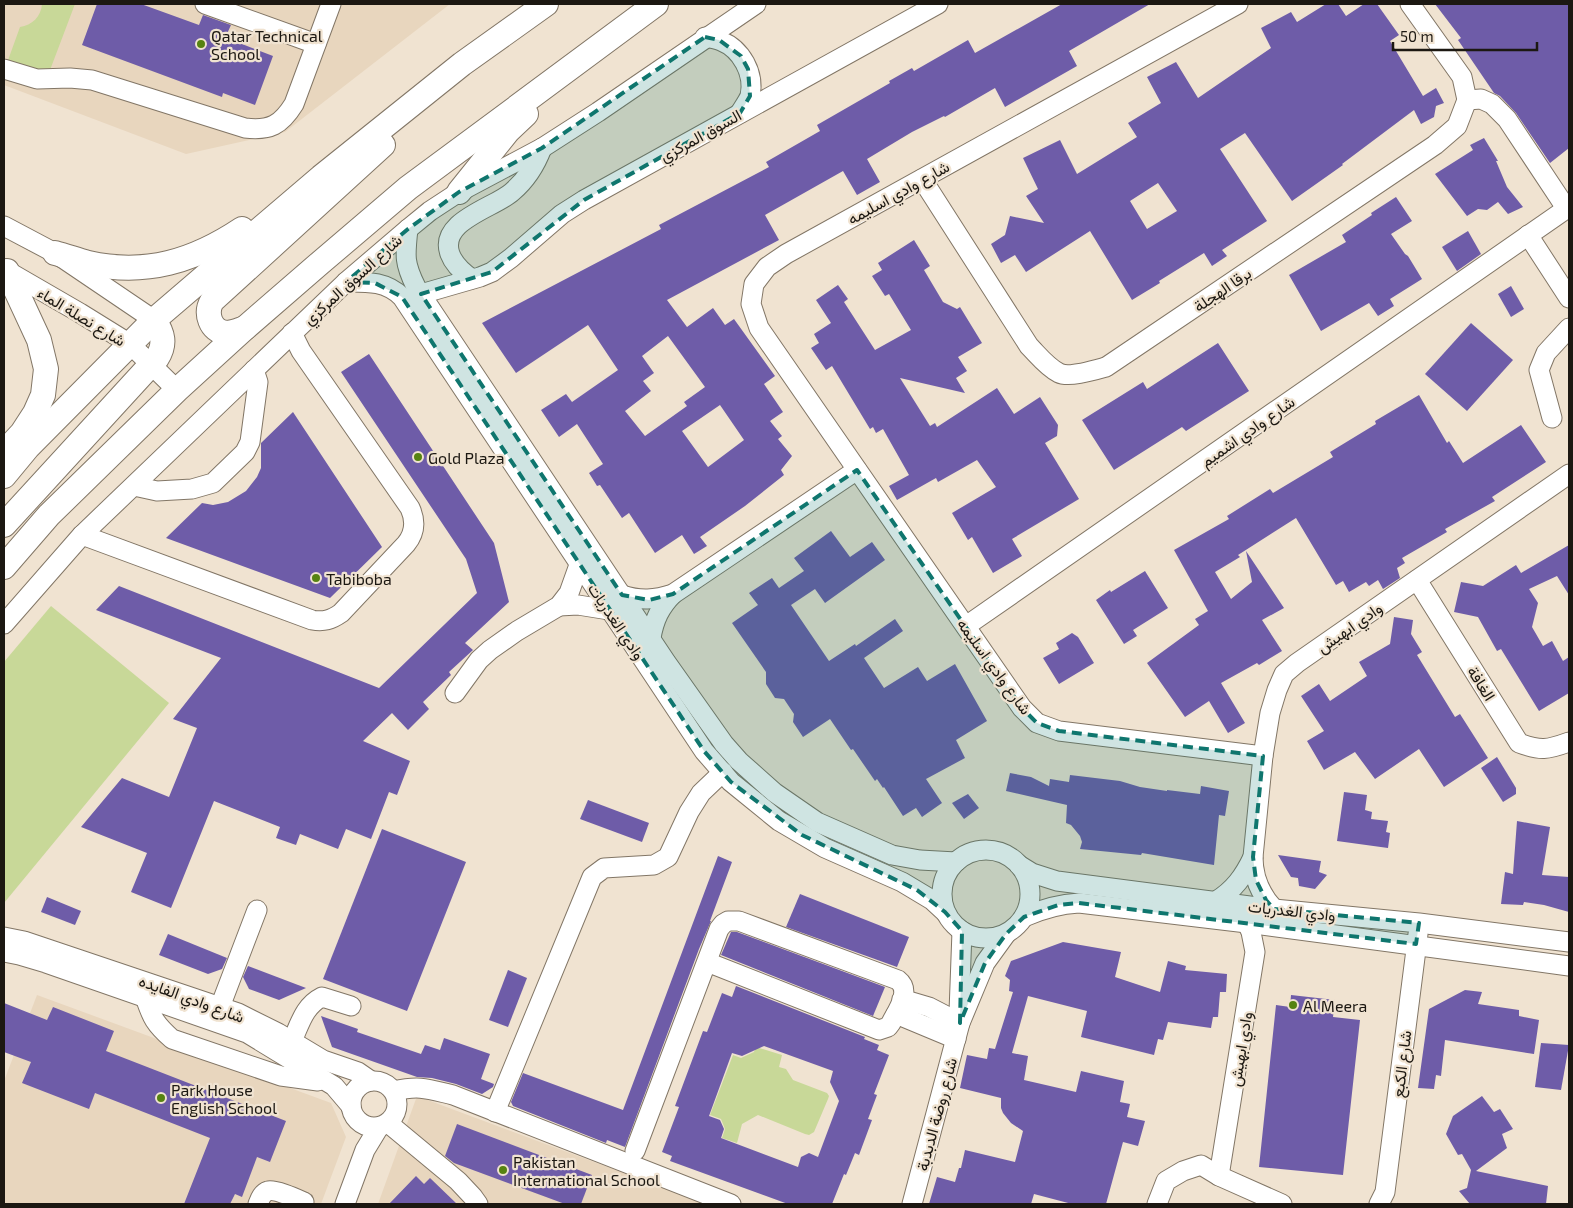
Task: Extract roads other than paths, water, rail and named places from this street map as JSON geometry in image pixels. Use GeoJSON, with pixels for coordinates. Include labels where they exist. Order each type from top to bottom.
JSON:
{"type":"FeatureCollection","features":[{"type":"Feature","properties":{"kind":"main road"},"geometry":{"type":"LineString","coordinates":[[4,476],[28,447],[154,320],[321,177],[462,64],[546,4]]}},
{"type":"Feature","properties":{"kind":"main road","name":"شارع السوق المركزي"},"geometry":{"type":"LineString","coordinates":[[4,567],[48,515],[177,390],[245,328],[408,188],[656,4]]}},
{"type":"Feature","properties":{"kind":"main road"},"geometry":{"type":"LineString","coordinates":[[245,328],[228,333],[217,329],[210,320],[208,313],[212,301],[377,152],[462,64]]}},
{"type":"Feature","properties":{"kind":"main road"},"geometry":{"type":"LineString","coordinates":[[459,192],[508,131],[536,104],[559,75]]}},
{"type":"Feature","properties":{"kind":"main road"},"geometry":{"type":"LineString","coordinates":[[55,252],[89,263],[136,268],[160,266],[185,259],[211,248],[235,234],[321,177]]}},
{"type":"Feature","properties":{"kind":"main road"},"geometry":{"type":"LineString","coordinates":[[4,453],[22,433],[35,413],[43,395],[46,369],[39,340],[6,270]]}},
{"type":"Feature","properties":{"kind":"main road"},"geometry":{"type":"LineString","coordinates":[[4,525],[160,354],[163,342],[161,331],[154,320]]}},
{"type":"Feature","properties":{"kind":"street"},"geometry":{"type":"LineString","coordinates":[[205,4],[316,44]]}},
{"type":"Feature","properties":{"kind":"street"},"geometry":{"type":"LineString","coordinates":[[4,69],[36,79],[70,78],[92,80],[245,128],[260,130],[274,126],[286,117],[294,104],[331,4]]}},
{"type":"Feature","properties":{"kind":"street","name":"شارع السوق المركزي"},"geometry":{"type":"LineString","coordinates":[[4,624],[82,535],[346,282],[408,229],[430,211],[459,192],[542,148],[598,112],[705,37],[756,4]]}},
{"type":"Feature","properties":{"kind":"street","name":"السوق المركزي"},"geometry":{"type":"LineString","coordinates":[[421,294],[492,272],[562,214],[584,200],[938,4]]}},
{"type":"Feature","properties":{"kind":"street","name":"شارع وادي اسليمه"},"geometry":{"type":"LineString","coordinates":[[1238,4],[786,254],[767,268],[754,284],[751,304],[759,328],[1022,708],[1037,723],[1059,731],[1263,756]]}},
{"type":"Feature","properties":{"kind":"street"},"geometry":{"type":"LineString","coordinates":[[1410,4],[1462,77],[1467,100],[1481,98],[1492,104],[1507,119],[1568,208]]}},
{"type":"Feature","properties":{"kind":"street"},"geometry":{"type":"LineString","coordinates":[[705,37],[719,40],[731,46],[745,62],[751,82],[750,96],[740,113]]}},
{"type":"Feature","properties":{"kind":"street","name":"برقا الهجلة"},"geometry":{"type":"LineString","coordinates":[[922,179],[1029,346],[1043,361],[1060,374],[1081,373],[1106,367],[1435,145],[1457,126],[1467,100]]}},
{"type":"Feature","properties":{"kind":"street"},"geometry":{"type":"LineString","coordinates":[[472,279],[454,264],[448,248],[449,238],[456,227],[469,216],[496,203],[512,192],[523,181],[538,159],[542,148]]}},
{"type":"Feature","properties":{"kind":"street","name":"شارع وادي اشميم"},"geometry":{"type":"LineString","coordinates":[[966,626],[1568,208]]}},
{"type":"Feature","properties":{"kind":"street"},"geometry":{"type":"LineString","coordinates":[[4,226],[55,252],[154,320]]}},
{"type":"Feature","properties":{"kind":"street","name":"وادي الغدريات"},"geometry":{"type":"LineString","coordinates":[[408,229],[407,266],[421,294],[724,744],[756,777],[775,793],[818,822],[892,855],[920,860],[956,862]]}},
{"type":"Feature","properties":{"kind":"street"},"geometry":{"type":"LineString","coordinates":[[1528,236],[1569,298]]}},
{"type":"Feature","properties":{"kind":"street","name":"شارع نصلة الماء"},"geometry":{"type":"LineString","coordinates":[[6,270],[130,344],[177,390]]}},
{"type":"Feature","properties":{"kind":"street","name":"وادي الغدريات"},"geometry":{"type":"LineString","coordinates":[[346,282],[381,284],[395,290],[402,297],[704,751],[731,782],[758,805],[802,835],[825,848],[902,882],[932,900],[945,912]]}},
{"type":"Feature","properties":{"kind":"street"},"geometry":{"type":"LineString","coordinates":[[1552,418],[1539,370],[1546,353],[1569,328]]}},
{"type":"Feature","properties":{"kind":"street"},"geometry":{"type":"LineString","coordinates":[[82,535],[312,620],[328,621],[341,613],[410,539],[414,520],[410,508],[301,351],[292,334]]}},
{"type":"Feature","properties":{"kind":"street"},"geometry":{"type":"LineString","coordinates":[[134,486],[157,491],[192,489],[213,483],[245,452],[250,442],[258,382],[254,370]]}},
{"type":"Feature","properties":{"kind":"street"},"geometry":{"type":"LineString","coordinates":[[651,638],[658,614],[664,603],[673,594],[856,470]]}},
{"type":"Feature","properties":{"kind":"street","name":"وادي ابهيش"},"geometry":{"type":"LineString","coordinates":[[1274,909],[1260,891],[1253,869],[1253,857],[1263,756],[1270,713],[1276,690],[1284,674],[1297,663],[1569,474]]}},
{"type":"Feature","properties":{"kind":"street"},"geometry":{"type":"LineString","coordinates":[[454,693],[479,660],[490,650],[517,631],[559,606],[569,593],[579,565]]}},
{"type":"Feature","properties":{"kind":"street","name":"الغافة"},"geometry":{"type":"LineString","coordinates":[[1417,580],[1519,743],[1537,749],[1552,748],[1569,742]]}},
{"type":"Feature","properties":{"kind":"street"},"geometry":{"type":"LineString","coordinates":[[622,595],[640,600],[649,600],[673,594]]}},
{"type":"Feature","properties":{"kind":"street"},"geometry":{"type":"LineString","coordinates":[[559,606],[578,605],[609,610]]}},
{"type":"Feature","properties":{"kind":"street"},"geometry":{"type":"LineString","coordinates":[[495,1112],[592,877],[604,868],[654,865],[668,857],[689,812],[701,793],[723,772]]}},
{"type":"Feature","properties":{"kind":"street"},"geometry":{"type":"LineString","coordinates":[[993,850],[1003,853],[1019,865],[1028,881],[1030,899],[1024,917],[1013,929],[997,937],[979,938],[955,926],[945,912],[942,903],[942,885],[950,868],[956,862],[973,852],[993,850]]}},
{"type":"Feature","properties":{"kind":"street","name":"وادي ابهيش"},"geometry":{"type":"LineString","coordinates":[[1216,901],[1226,895],[1242,878],[1253,857]]}},
{"type":"Feature","properties":{"kind":"street","name":"وادي الغدريات"},"geometry":{"type":"LineString","coordinates":[[1019,865],[1032,873],[1057,881],[1274,909],[1419,922],[1569,942]]}},
{"type":"Feature","properties":{"kind":"street","name":"وادي الغدريات"},"geometry":{"type":"LineString","coordinates":[[1024,917],[1058,905],[1079,904],[1246,922],[1569,966]]}},
{"type":"Feature","properties":{"kind":"street"},"geometry":{"type":"LineString","coordinates":[[220,1007],[257,910]]}},
{"type":"Feature","properties":{"kind":"street"},"geometry":{"type":"LineString","coordinates":[[635,1151],[719,929],[728,921],[739,921],[898,980],[904,990],[891,1023],[888,1027],[880,1030],[707,962]]}},
{"type":"Feature","properties":{"kind":"street","name":"وادي ابهيش"},"geometry":{"type":"LineString","coordinates":[[1219,1176],[1255,952],[1251,932],[1246,922]]}},
{"type":"Feature","properties":{"kind":"street","name":"شارع الكبع"},"geometry":{"type":"LineString","coordinates":[[1379,1204],[1385,1192],[1419,922]]}},
{"type":"Feature","properties":{"kind":"street","name":"شارع روضة الدبدبة"},"geometry":{"type":"LineString","coordinates":[[958,1031],[962,931]]}},
{"type":"Feature","properties":{"kind":"street","name":"شارع روضة الدبدبة"},"geometry":{"type":"LineString","coordinates":[[912,1204],[958,1031],[985,963],[1006,934]]}},
{"type":"Feature","properties":{"kind":"street","name":"شارع وادي الفايده"},"geometry":{"type":"LineString","coordinates":[[4,937],[32,944],[238,1013],[292,1041],[322,1060],[358,1072],[371,1081]]}},
{"type":"Feature","properties":{"kind":"street","name":"شارع وادي الفايده"},"geometry":{"type":"LineString","coordinates":[[4,952],[46,963],[247,1033],[334,1086],[355,1114]]}},
{"type":"Feature","properties":{"kind":"street"},"geometry":{"type":"LineString","coordinates":[[145,997],[150,1014],[158,1026],[172,1039],[281,1076],[327,1082]]}},
{"type":"Feature","properties":{"kind":"street"},"geometry":{"type":"LineString","coordinates":[[292,1041],[304,1013],[314,1002],[322,997],[351,1006]]}},
{"type":"Feature","properties":{"kind":"street"},"geometry":{"type":"LineString","coordinates":[[899,1006],[929,1007],[958,1031]]}},
{"type":"Feature","properties":{"kind":"street"},"geometry":{"type":"LineString","coordinates":[[345,1204],[365,1150],[383,1125],[393,1118],[397,1112],[398,1105],[394,1091],[384,1082],[371,1081],[358,1087],[351,1099],[364,1134],[365,1150]]}},
{"type":"Feature","properties":{"kind":"street"},"geometry":{"type":"LineString","coordinates":[[394,1091],[412,1087],[427,1088],[453,1095],[731,1204]]}},
{"type":"Feature","properties":{"kind":"street"},"geometry":{"type":"LineString","coordinates":[[355,1114],[366,1126],[383,1125],[458,1182],[474,1197],[478,1204]]}},
{"type":"Feature","properties":{"kind":"street"},"geometry":{"type":"LineString","coordinates":[[1157,1204],[1166,1180],[1183,1171],[1201,1165],[1219,1176],[1282,1204]]}},
{"type":"Feature","properties":{"kind":"street"},"geometry":{"type":"LineString","coordinates":[[258,1204],[261,1197],[267,1192],[273,1191],[304,1202],[303,1204]]}},
{"type":"Feature","properties":{"kind":"place","name":"Qatar Technical School"},"geometry":{"type":"Point","coordinates":[201,44]}},
{"type":"Feature","properties":{"kind":"place","name":"Gold Plaza"},"geometry":{"type":"Point","coordinates":[418,457]}},
{"type":"Feature","properties":{"kind":"place","name":"Tabiboba"},"geometry":{"type":"Point","coordinates":[316,578]}},
{"type":"Feature","properties":{"kind":"place","name":"Al Meera"},"geometry":{"type":"Point","coordinates":[1293,1005]}},
{"type":"Feature","properties":{"kind":"place","name":"Park House English School"},"geometry":{"type":"Point","coordinates":[161,1098]}},
{"type":"Feature","properties":{"kind":"place","name":"Pakistan International School"},"geometry":{"type":"Point","coordinates":[503,1170]}}]}
